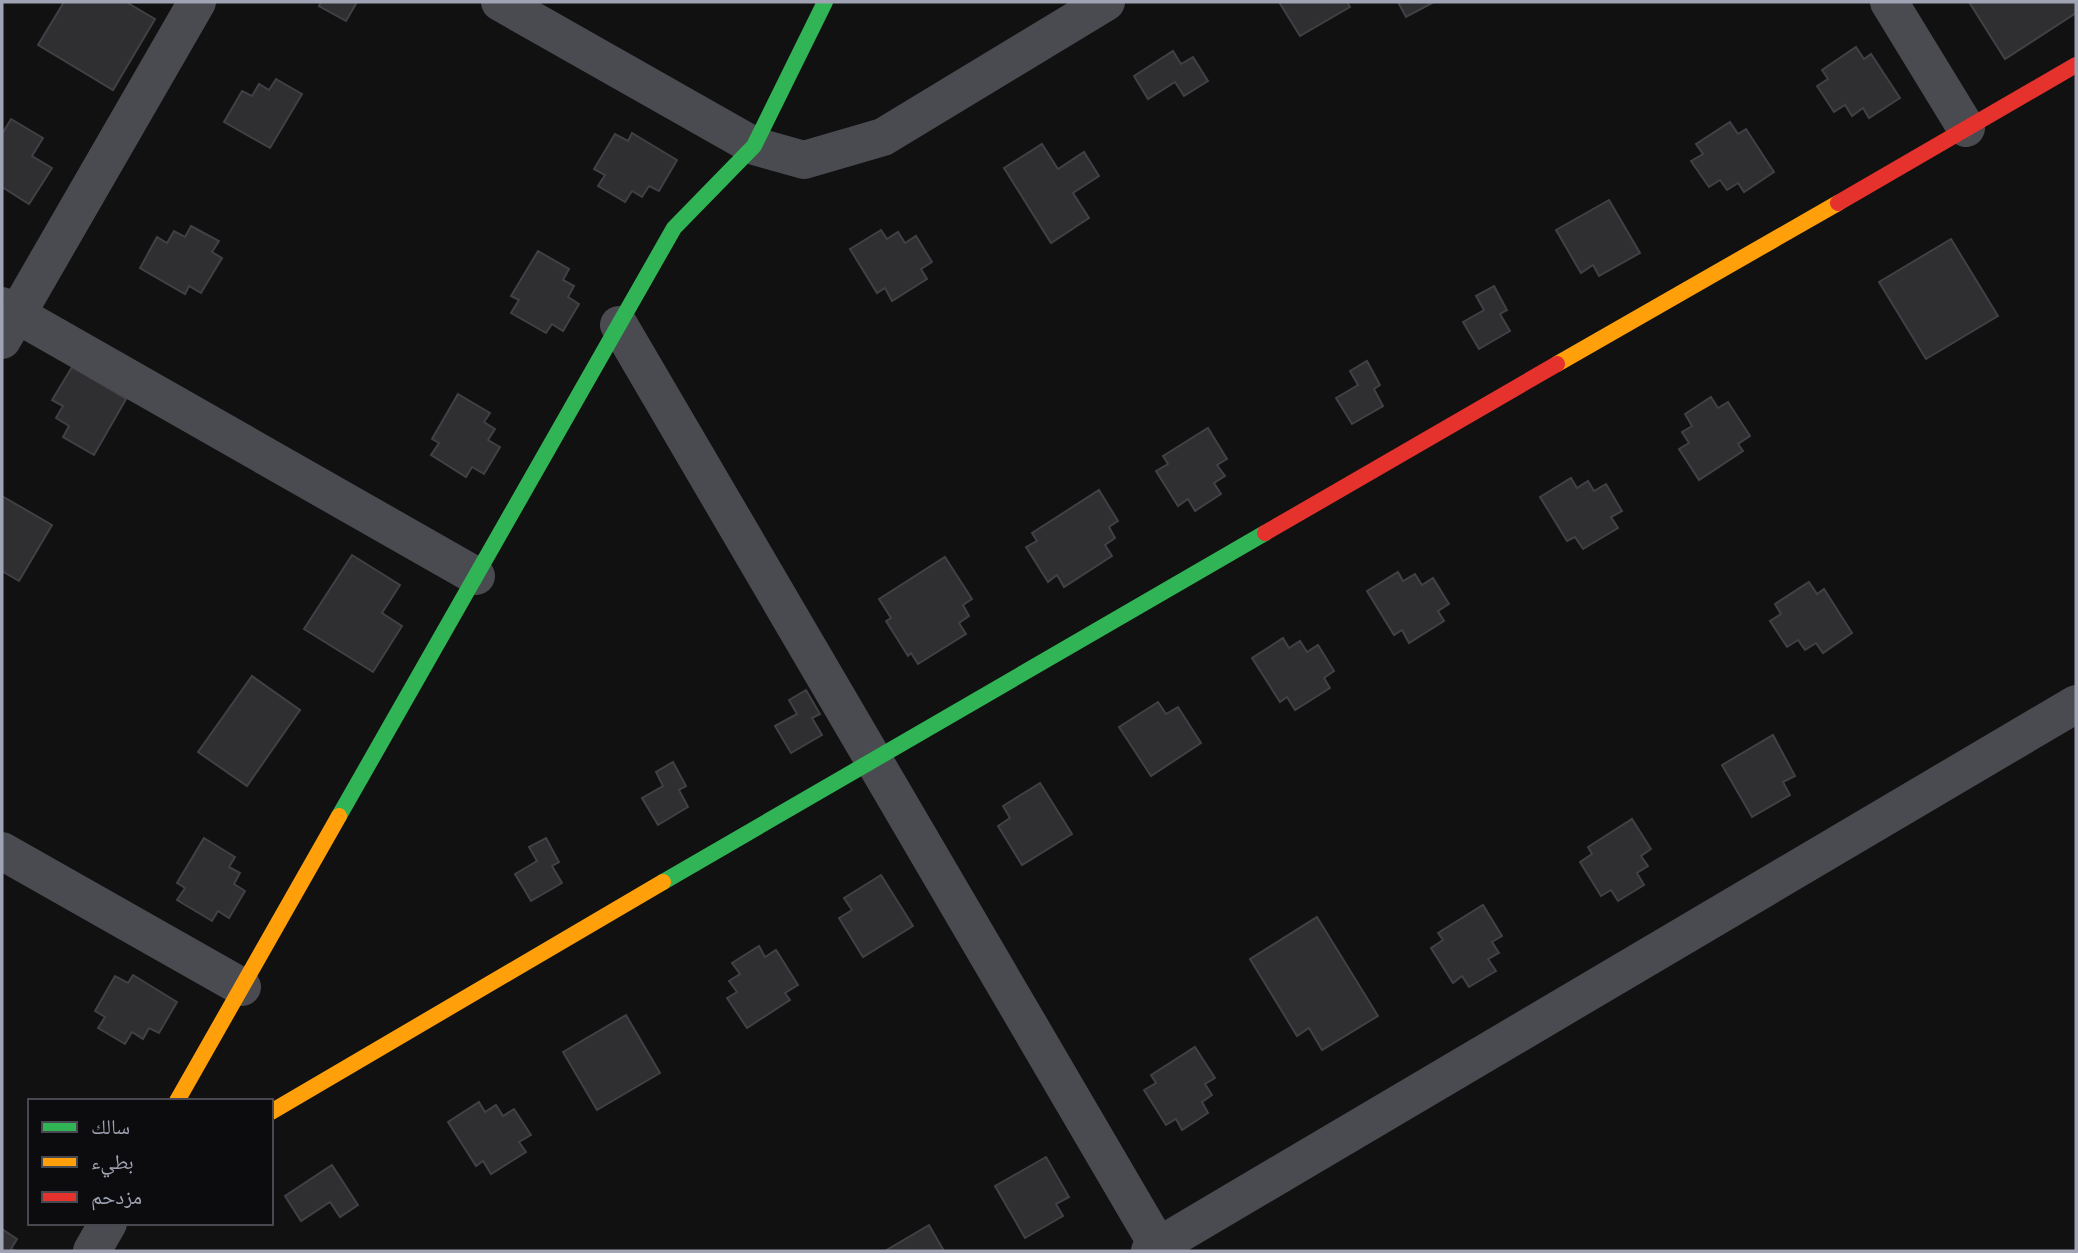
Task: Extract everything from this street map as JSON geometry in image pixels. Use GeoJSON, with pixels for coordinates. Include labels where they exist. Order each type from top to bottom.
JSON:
{"type":"FeatureCollection","features":[{"type":"Feature","properties":{"kind":"street"},"geometry":{"type":"LineString","coordinates":[[197,2],[7,320],[476,576]]}},
{"type":"Feature","properties":{"kind":"street"},"geometry":{"type":"LineString","coordinates":[[500,2],[754,146],[804,160],[883,137],[1105,2]]}},
{"type":"Feature","properties":{"kind":"street"},"geometry":{"type":"LineString","coordinates":[[178,1099],[674,228],[754,146],[825,2]]}},
{"type":"Feature","properties":{"kind":"street"},"geometry":{"type":"LineString","coordinates":[[1889,2],[1966,128]]}},
{"type":"Feature","properties":{"kind":"street"},"geometry":{"type":"LineString","coordinates":[[273,1111],[873,759],[2076,65]]}},
{"type":"Feature","properties":{"kind":"street"},"geometry":{"type":"LineString","coordinates":[[619,325],[1157,1250],[2076,704]]}},
{"type":"Feature","properties":{"kind":"street"},"geometry":{"type":"LineString","coordinates":[[2,851],[242,988]]}},
{"type":"Feature","properties":{"kind":"street"},"geometry":{"type":"LineString","coordinates":[[92,1251],[107,1225]]}},
{"type":"Feature","properties":{"kind":"building"},"geometry":{"type":"Polygon","coordinates":[[[64,2],[126,2],[155,19],[113,90],[38,45],[64,2]]]}},
{"type":"Feature","properties":{"kind":"building"},"geometry":{"type":"Polygon","coordinates":[[[321,2],[357,2],[346,21],[319,6],[321,2]]]}},
{"type":"Feature","properties":{"kind":"building"},"geometry":{"type":"Polygon","coordinates":[[[1279,2],[1347,2],[1350,7],[1300,36],[1279,2]]]}},
{"type":"Feature","properties":{"kind":"building"},"geometry":{"type":"Polygon","coordinates":[[[1398,2],[1434,2],[1406,17],[1398,2]]]}},
{"type":"Feature","properties":{"kind":"building"},"geometry":{"type":"Polygon","coordinates":[[[1969,2],[2076,2],[2076,13],[2005,59],[1969,2]]]}},
{"type":"Feature","properties":{"kind":"building"},"geometry":{"type":"Polygon","coordinates":[[[1856,47],[1864,59],[1871,54],[1900,98],[1869,118],[1863,108],[1852,116],[1845,105],[1834,112],[1817,86],[1828,79],[1822,70],[1856,47]]]}},
{"type":"Feature","properties":{"kind":"building"},"geometry":{"type":"Polygon","coordinates":[[[1173,51],[1181,64],[1193,57],[1208,81],[1184,96],[1175,82],[1148,99],[1134,76],[1173,51]]]}},
{"type":"Feature","properties":{"kind":"building"},"geometry":{"type":"Polygon","coordinates":[[[276,79],[302,94],[270,148],[224,122],[242,91],[252,96],[259,84],[269,90],[276,79]]]}},
{"type":"Feature","properties":{"kind":"building"},"geometry":{"type":"Polygon","coordinates":[[[11,119],[43,138],[32,156],[52,168],[29,204],[2,187],[2,134],[11,119]]]}},
{"type":"Feature","properties":{"kind":"building"},"geometry":{"type":"Polygon","coordinates":[[[1730,122],[1738,134],[1746,129],[1774,172],[1744,192],[1738,183],[1727,190],[1720,180],[1709,187],[1691,161],[1703,154],[1696,144],[1730,122]]]}},
{"type":"Feature","properties":{"kind":"building"},"geometry":{"type":"Polygon","coordinates":[[[632,133],[677,160],[659,191],[649,186],[642,197],[632,191],[625,202],[598,186],[605,175],[594,169],[615,134],[628,141],[632,133]]]}},
{"type":"Feature","properties":{"kind":"building"},"geometry":{"type":"Polygon","coordinates":[[[1042,144],[1058,169],[1084,152],[1099,176],[1073,193],[1089,218],[1051,243],[1004,168],[1042,144]]]}},
{"type":"Feature","properties":{"kind":"building"},"geometry":{"type":"Polygon","coordinates":[[[1609,200],[1640,253],[1599,276],[1593,265],[1581,273],[1556,230],[1609,200]]]}},
{"type":"Feature","properties":{"kind":"building"},"geometry":{"type":"Polygon","coordinates":[[[191,226],[219,241],[212,252],[222,258],[201,293],[189,286],[185,294],[140,268],[157,237],[167,243],[174,231],[185,237],[191,226]]]}},
{"type":"Feature","properties":{"kind":"building"},"geometry":{"type":"Polygon","coordinates":[[[881,230],[887,239],[898,232],[905,243],[916,236],[932,262],[921,269],[927,279],[892,301],[885,288],[877,293],[850,249],[881,230]]]}},
{"type":"Feature","properties":{"kind":"building"},"geometry":{"type":"Polygon","coordinates":[[[1951,239],[1998,316],[1926,359],[1879,282],[1951,239]]]}},
{"type":"Feature","properties":{"kind":"building"},"geometry":{"type":"Polygon","coordinates":[[[538,251],[569,269],[563,280],[574,286],[568,297],[579,304],[563,331],[552,324],[546,333],[511,313],[519,300],[511,296],[538,251]]]}},
{"type":"Feature","properties":{"kind":"building"},"geometry":{"type":"Polygon","coordinates":[[[1494,286],[1507,310],[1500,314],[1510,331],[1479,349],[1463,322],[1484,310],[1476,296],[1494,286]]]}},
{"type":"Feature","properties":{"kind":"building"},"geometry":{"type":"Polygon","coordinates":[[[1367,361],[1380,385],[1374,389],[1383,406],[1352,424],[1336,398],[1358,385],[1350,371],[1367,361]]]}},
{"type":"Feature","properties":{"kind":"building"},"geometry":{"type":"Polygon","coordinates":[[[72,367],[126,399],[94,455],[63,437],[69,426],[56,418],[63,406],[52,400],[72,367]]]}},
{"type":"Feature","properties":{"kind":"building"},"geometry":{"type":"Polygon","coordinates":[[[458,394],[490,413],[484,422],[495,429],[488,440],[500,447],[484,474],[472,467],[466,477],[431,455],[439,443],[432,439],[458,394]]]}},
{"type":"Feature","properties":{"kind":"building"},"geometry":{"type":"Polygon","coordinates":[[[1711,397],[1718,408],[1728,402],[1750,436],[1738,444],[1743,451],[1699,480],[1679,449],[1689,443],[1682,432],[1692,426],[1685,414],[1711,397]]]}},
{"type":"Feature","properties":{"kind":"building"},"geometry":{"type":"Polygon","coordinates":[[[1208,428],[1227,459],[1217,465],[1225,476],[1214,483],[1221,494],[1195,511],[1188,499],[1178,506],[1156,471],[1168,464],[1163,456],[1208,428]]]}},
{"type":"Feature","properties":{"kind":"building"},"geometry":{"type":"Polygon","coordinates":[[[1571,478],[1577,488],[1588,481],[1594,491],[1606,484],[1622,511],[1611,517],[1618,528],[1583,549],[1575,537],[1567,541],[1540,497],[1571,478]]]}},
{"type":"Feature","properties":{"kind":"building"},"geometry":{"type":"Polygon","coordinates":[[[1099,490],[1118,521],[1109,527],[1115,538],[1105,545],[1112,556],[1064,587],[1057,575],[1048,582],[1026,547],[1037,541],[1032,533],[1099,490]]]}},
{"type":"Feature","properties":{"kind":"building"},"geometry":{"type":"Polygon","coordinates":[[[2,496],[52,525],[19,581],[2,571],[2,496]]]}},
{"type":"Feature","properties":{"kind":"building"},"geometry":{"type":"Polygon","coordinates":[[[352,555],[400,585],[382,613],[402,626],[373,672],[304,629],[352,555]]]}},
{"type":"Feature","properties":{"kind":"building"},"geometry":{"type":"Polygon","coordinates":[[[945,557],[972,599],[963,605],[969,616],[959,623],[966,634],[918,664],[911,653],[908,656],[886,621],[891,618],[879,599],[945,557]]]}},
{"type":"Feature","properties":{"kind":"building"},"geometry":{"type":"Polygon","coordinates":[[[1398,572],[1403,581],[1415,574],[1422,585],[1433,578],[1449,604],[1438,611],[1444,621],[1409,643],[1402,630],[1394,635],[1367,591],[1398,572]]]}},
{"type":"Feature","properties":{"kind":"building"},"geometry":{"type":"Polygon","coordinates":[[[1809,582],[1817,594],[1824,589],[1852,633],[1823,653],[1816,643],[1805,650],[1798,640],[1787,647],[1770,621],[1781,614],[1775,604],[1809,582]]]}},
{"type":"Feature","properties":{"kind":"building"},"geometry":{"type":"Polygon","coordinates":[[[1283,638],[1289,648],[1300,641],[1307,652],[1318,645],[1334,671],[1324,678],[1330,688],[1295,710],[1287,697],[1280,702],[1252,658],[1283,638]]]}},
{"type":"Feature","properties":{"kind":"building"},"geometry":{"type":"Polygon","coordinates":[[[252,676],[300,710],[247,786],[198,752],[252,676]]]}},
{"type":"Feature","properties":{"kind":"building"},"geometry":{"type":"Polygon","coordinates":[[[806,690],[820,714],[812,718],[822,735],[791,753],[775,726],[797,714],[789,700],[806,690]]]}},
{"type":"Feature","properties":{"kind":"building"},"geometry":{"type":"Polygon","coordinates":[[[1158,702],[1166,714],[1178,707],[1201,743],[1151,776],[1119,727],[1158,702]]]}},
{"type":"Feature","properties":{"kind":"building"},"geometry":{"type":"Polygon","coordinates":[[[1773,735],[1795,776],[1783,782],[1790,795],[1752,817],[1722,765],[1773,735]]]}},
{"type":"Feature","properties":{"kind":"building"},"geometry":{"type":"Polygon","coordinates":[[[673,762],[686,786],[679,790],[688,807],[658,825],[642,798],[663,786],[656,772],[673,762]]]}},
{"type":"Feature","properties":{"kind":"building"},"geometry":{"type":"Polygon","coordinates":[[[1040,783],[1072,834],[1022,865],[998,826],[1010,818],[1003,806],[1040,783]]]}},
{"type":"Feature","properties":{"kind":"building"},"geometry":{"type":"Polygon","coordinates":[[[1632,819],[1651,849],[1641,856],[1648,866],[1637,873],[1644,885],[1618,901],[1611,890],[1601,896],[1580,862],[1592,854],[1588,847],[1632,819]]]}},
{"type":"Feature","properties":{"kind":"building"},"geometry":{"type":"Polygon","coordinates":[[[204,838],[235,857],[229,867],[240,873],[234,884],[245,891],[229,918],[218,911],[212,921],[177,900],[185,888],[177,883],[204,838]]]}},
{"type":"Feature","properties":{"kind":"building"},"geometry":{"type":"Polygon","coordinates":[[[546,838],[559,862],[552,866],[562,883],[531,901],[515,874],[537,861],[529,847],[546,838]]]}},
{"type":"Feature","properties":{"kind":"building"},"geometry":{"type":"Polygon","coordinates":[[[881,875],[913,926],[863,957],[839,918],[852,910],[844,898],[881,875]]]}},
{"type":"Feature","properties":{"kind":"building"},"geometry":{"type":"Polygon","coordinates":[[[1483,905],[1502,936],[1492,942],[1499,953],[1488,959],[1496,971],[1469,987],[1462,976],[1453,983],[1431,948],[1443,940],[1438,933],[1483,905]]]}},
{"type":"Feature","properties":{"kind":"building"},"geometry":{"type":"Polygon","coordinates":[[[1317,917],[1378,1016],[1322,1050],[1309,1028],[1297,1036],[1250,959],[1317,917]]]}},
{"type":"Feature","properties":{"kind":"building"},"geometry":{"type":"Polygon","coordinates":[[[759,946],[765,957],[776,950],[798,985],[785,993],[790,1000],[747,1028],[727,998],[737,992],[729,981],[740,974],[732,963],[759,946]]]}},
{"type":"Feature","properties":{"kind":"building"},"geometry":{"type":"Polygon","coordinates":[[[133,975],[177,1002],[159,1033],[149,1028],[143,1039],[132,1032],[125,1044],[98,1028],[105,1017],[95,1011],[115,976],[128,983],[133,975]]]}},
{"type":"Feature","properties":{"kind":"building"},"geometry":{"type":"Polygon","coordinates":[[[626,1015],[660,1073],[597,1110],[563,1052],[626,1015]]]}},
{"type":"Feature","properties":{"kind":"building"},"geometry":{"type":"Polygon","coordinates":[[[1195,1047],[1215,1078],[1205,1084],[1212,1095],[1202,1102],[1208,1113],[1182,1130],[1176,1119],[1166,1125],[1144,1090],[1156,1083],[1151,1075],[1195,1047]]]}},
{"type":"Feature","properties":{"kind":"building"},"geometry":{"type":"Polygon","coordinates":[[[479,1102],[485,1112],[496,1105],[503,1116],[514,1109],[531,1135],[519,1142],[526,1152],[491,1174],[483,1161],[476,1166],[448,1122],[479,1102]]]}},
{"type":"Feature","properties":{"kind":"building"},"geometry":{"type":"Polygon","coordinates":[[[1046,1157],[1069,1197],[1056,1204],[1063,1216],[1025,1238],[995,1186],[1046,1157]]]}},
{"type":"Feature","properties":{"kind":"building"},"geometry":{"type":"Polygon","coordinates":[[[332,1165],[358,1205],[340,1217],[330,1202],[301,1221],[285,1196],[332,1165]]]}},
{"type":"Feature","properties":{"kind":"building"},"geometry":{"type":"Polygon","coordinates":[[[929,1225],[944,1251],[885,1251],[929,1225]]]}},
{"type":"Feature","properties":{"kind":"building"},"geometry":{"type":"Polygon","coordinates":[[[2,1229],[17,1239],[11,1249],[16,1251],[2,1251],[2,1229]]]}},
{"type":"Feature","properties":{"kind":"traffic: fast"},"geometry":{"type":"LineString","coordinates":[[339,816],[674,228],[754,146],[825,2]]}},
{"type":"Feature","properties":{"kind":"traffic: fast"},"geometry":{"type":"LineString","coordinates":[[663,882],[1265,533]]}},
{"type":"Feature","properties":{"kind":"traffic: slow"},"geometry":{"type":"LineString","coordinates":[[1557,364],[1838,203]]}},
{"type":"Feature","properties":{"kind":"traffic: slow"},"geometry":{"type":"LineString","coordinates":[[178,1099],[339,816]]}},
{"type":"Feature","properties":{"kind":"traffic: slow"},"geometry":{"type":"LineString","coordinates":[[273,1111],[663,882]]}},
{"type":"Feature","properties":{"kind":"traffic: jam"},"geometry":{"type":"LineString","coordinates":[[1838,203],[2076,65]]}},
{"type":"Feature","properties":{"kind":"traffic: jam"},"geometry":{"type":"LineString","coordinates":[[1265,533],[1557,364]]}}]}
